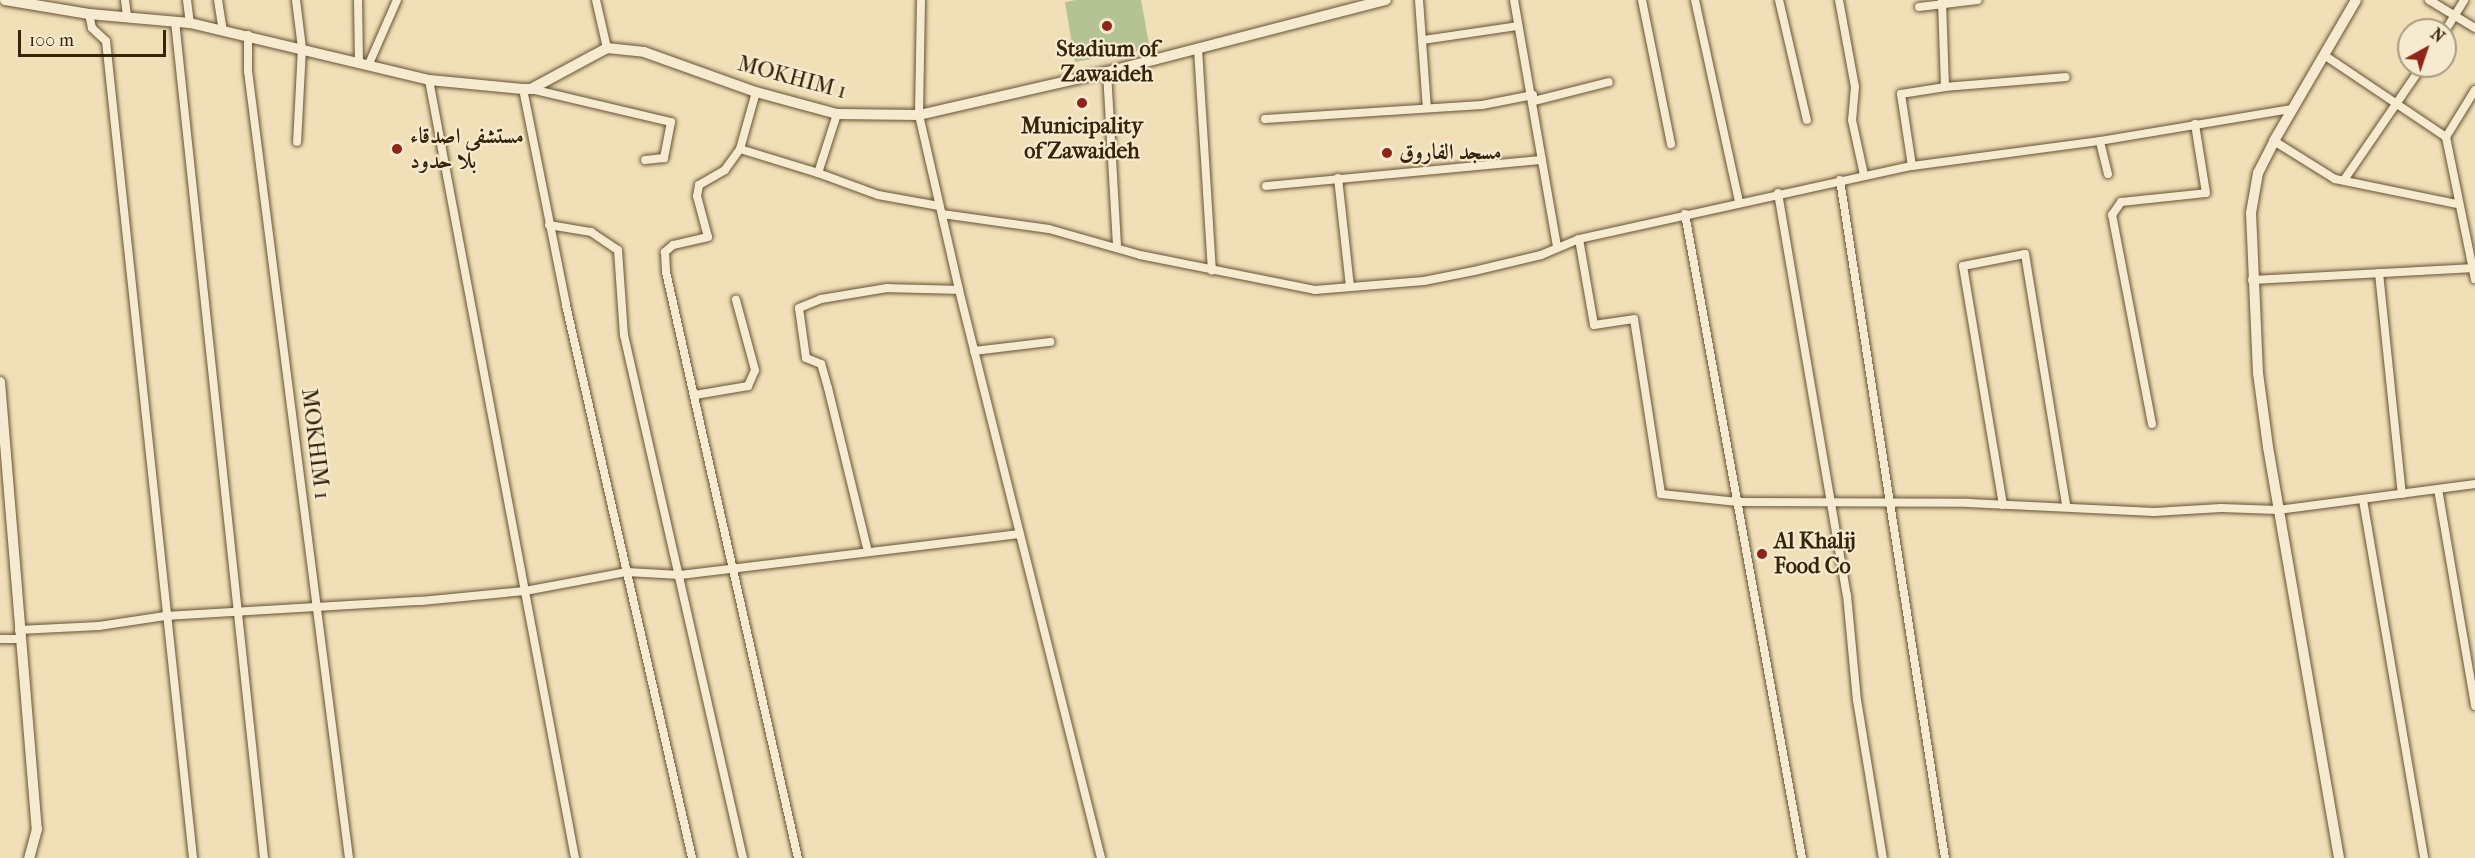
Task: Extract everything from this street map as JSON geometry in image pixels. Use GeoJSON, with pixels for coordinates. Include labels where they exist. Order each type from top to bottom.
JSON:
{"type":"FeatureCollection","features":[{"type":"Feature","properties":{"kind":"street"},"geometry":{"type":"LineString","coordinates":[[5,0],[23,1],[88,14],[190,23],[429,80],[527,89],[671,122],[664,158],[645,160]]}},
{"type":"Feature","properties":{"kind":"street"},"geometry":{"type":"LineString","coordinates":[[125,0],[127,17]]}},
{"type":"Feature","properties":{"kind":"street"},"geometry":{"type":"LineString","coordinates":[[187,0],[190,23]]}},
{"type":"Feature","properties":{"kind":"street"},"geometry":{"type":"LineString","coordinates":[[218,0],[223,30]]}},
{"type":"Feature","properties":{"kind":"street"},"geometry":{"type":"LineString","coordinates":[[296,0],[302,48],[297,142]]}},
{"type":"Feature","properties":{"kind":"street"},"geometry":{"type":"LineString","coordinates":[[358,0],[363,65]]}},
{"type":"Feature","properties":{"kind":"street"},"geometry":{"type":"LineString","coordinates":[[363,65],[397,0]]}},
{"type":"Feature","properties":{"kind":"street"},"geometry":{"type":"LineString","coordinates":[[527,89],[607,48],[596,0]]}},
{"type":"Feature","properties":{"kind":"street"},"geometry":{"type":"LineString","coordinates":[[921,0],[919,115],[959,290],[1101,858]]}},
{"type":"Feature","properties":{"kind":"street","name":"MOKHIM 1"},"geometry":{"type":"LineString","coordinates":[[607,48],[644,52],[756,92],[837,114],[919,115],[1107,72],[1386,0]]}},
{"type":"Feature","properties":{"kind":"street"},"geometry":{"type":"LineString","coordinates":[[1419,0],[1427,108]]}},
{"type":"Feature","properties":{"kind":"street"},"geometry":{"type":"LineString","coordinates":[[1514,0],[1533,98],[1557,247]]}},
{"type":"Feature","properties":{"kind":"street"},"geometry":{"type":"LineString","coordinates":[[1642,0],[1671,144]]}},
{"type":"Feature","properties":{"kind":"street"},"geometry":{"type":"LineString","coordinates":[[1695,0],[1739,202]]}},
{"type":"Feature","properties":{"kind":"street"},"geometry":{"type":"LineString","coordinates":[[1779,0],[1808,120]]}},
{"type":"Feature","properties":{"kind":"street"},"geometry":{"type":"LineString","coordinates":[[1839,0],[1855,87],[1852,120],[1864,175]]}},
{"type":"Feature","properties":{"kind":"street"},"geometry":{"type":"LineString","coordinates":[[1919,7],[1942,2],[1978,0]]}},
{"type":"Feature","properties":{"kind":"street"},"geometry":{"type":"LineString","coordinates":[[2339,858],[2304,641],[2278,510],[2258,373],[2252,280],[2251,213],[2258,173],[2292,109],[2356,0]]}},
{"type":"Feature","properties":{"kind":"street"},"geometry":{"type":"LineString","coordinates":[[2429,0],[2475,28]]}},
{"type":"Feature","properties":{"kind":"street"},"geometry":{"type":"LineString","coordinates":[[2453,18],[2464,0]]}},
{"type":"Feature","properties":{"kind":"street"},"geometry":{"type":"LineString","coordinates":[[1942,2],[1945,87]]}},
{"type":"Feature","properties":{"kind":"street"},"geometry":{"type":"LineString","coordinates":[[88,14],[92,28],[106,41],[165,616],[193,858]]}},
{"type":"Feature","properties":{"kind":"street"},"geometry":{"type":"LineString","coordinates":[[175,21],[264,858]]}},
{"type":"Feature","properties":{"kind":"street"},"geometry":{"type":"LineString","coordinates":[[1423,39],[1518,26]]}},
{"type":"Feature","properties":{"kind":"street","name":"MOKHIM 1"},"geometry":{"type":"LineString","coordinates":[[248,35],[248,71],[349,858]]}},
{"type":"Feature","properties":{"kind":"street"},"geometry":{"type":"LineString","coordinates":[[1198,49],[1212,271]]}},
{"type":"Feature","properties":{"kind":"street"},"geometry":{"type":"LineString","coordinates":[[2324,55],[2446,136]]}},
{"type":"Feature","properties":{"kind":"street"},"geometry":{"type":"LineString","coordinates":[[1107,72],[1118,248]]}},
{"type":"Feature","properties":{"kind":"street"},"geometry":{"type":"LineString","coordinates":[[1912,166],[1901,94],[1945,87],[2066,77]]}},
{"type":"Feature","properties":{"kind":"street"},"geometry":{"type":"LineString","coordinates":[[2344,180],[2414,78]]}},
{"type":"Feature","properties":{"kind":"street"},"geometry":{"type":"LineString","coordinates":[[429,80],[575,858]]}},
{"type":"Feature","properties":{"kind":"street"},"geometry":{"type":"LineString","coordinates":[[1265,120],[1482,105],[1533,98],[1610,82]]}},
{"type":"Feature","properties":{"kind":"street"},"geometry":{"type":"LineString","coordinates":[[527,89],[549,225],[692,858]]}},
{"type":"Feature","properties":{"kind":"street"},"geometry":{"type":"LineString","coordinates":[[2475,90],[2446,136],[2457,204],[2475,279]]}},
{"type":"Feature","properties":{"kind":"street"},"geometry":{"type":"LineString","coordinates":[[756,92],[740,149],[725,170],[699,185],[697,196],[708,237],[673,245],[664,252],[666,272],[798,858]]}},
{"type":"Feature","properties":{"kind":"street"},"geometry":{"type":"LineString","coordinates":[[740,149],[879,195],[941,210],[1049,229],[1212,271],[1315,290],[1424,281],[1474,271],[1541,255],[1579,239],[1778,193],[1912,166],[2100,141],[2292,109]]}},
{"type":"Feature","properties":{"kind":"street"},"geometry":{"type":"LineString","coordinates":[[818,173],[837,114]]}},
{"type":"Feature","properties":{"kind":"street"},"geometry":{"type":"LineString","coordinates":[[2152,424],[2112,215],[2121,202],[2206,193],[2195,124]]}},
{"type":"Feature","properties":{"kind":"street"},"geometry":{"type":"LineString","coordinates":[[2100,141],[2108,174]]}},
{"type":"Feature","properties":{"kind":"street"},"geometry":{"type":"LineString","coordinates":[[2274,141],[2335,179],[2457,204]]}},
{"type":"Feature","properties":{"kind":"street"},"geometry":{"type":"LineString","coordinates":[[1266,186],[1542,160]]}},
{"type":"Feature","properties":{"kind":"street"},"geometry":{"type":"LineString","coordinates":[[1338,178],[1350,286]]}},
{"type":"Feature","properties":{"kind":"street"},"geometry":{"type":"LineString","coordinates":[[1840,180],[1945,858]]}},
{"type":"Feature","properties":{"kind":"street"},"geometry":{"type":"LineString","coordinates":[[1778,193],[1847,595],[1857,700],[1883,858]]}},
{"type":"Feature","properties":{"kind":"street"},"geometry":{"type":"LineString","coordinates":[[1685,214],[1802,858]]}},
{"type":"Feature","properties":{"kind":"street"},"geometry":{"type":"LineString","coordinates":[[549,225],[591,232],[618,250],[624,335],[743,858]]}},
{"type":"Feature","properties":{"kind":"street"},"geometry":{"type":"LineString","coordinates":[[1579,239],[1594,325],[1634,319],[1661,494],[1738,502],[2066,506],[2154,512],[2221,508],[2278,510],[2475,484]]}},
{"type":"Feature","properties":{"kind":"street"},"geometry":{"type":"LineString","coordinates":[[2003,505],[1963,266],[2025,254],[2066,506]]}},
{"type":"Feature","properties":{"kind":"street"},"geometry":{"type":"LineString","coordinates":[[2252,280],[2471,268]]}},
{"type":"Feature","properties":{"kind":"street"},"geometry":{"type":"LineString","coordinates":[[2379,273],[2403,494]]}},
{"type":"Feature","properties":{"kind":"street"},"geometry":{"type":"LineString","coordinates":[[868,552],[821,364],[806,358],[799,308],[820,298],[887,288],[959,290]]}},
{"type":"Feature","properties":{"kind":"street"},"geometry":{"type":"LineString","coordinates":[[695,395],[748,386],[755,370],[736,300]]}},
{"type":"Feature","properties":{"kind":"street"},"geometry":{"type":"LineString","coordinates":[[974,351],[1050,342]]}},
{"type":"Feature","properties":{"kind":"street"},"geometry":{"type":"LineString","coordinates":[[0,382],[37,829],[29,858]]}},
{"type":"Feature","properties":{"kind":"street"},"geometry":{"type":"LineString","coordinates":[[2438,489],[2475,706]]}},
{"type":"Feature","properties":{"kind":"street"},"geometry":{"type":"LineString","coordinates":[[2363,500],[2424,858]]}},
{"type":"Feature","properties":{"kind":"street"},"geometry":{"type":"LineString","coordinates":[[0,639],[20,634],[165,616],[238,615],[525,591],[627,572],[680,575],[1020,534]]}},
{"type":"Feature","properties":{"kind":"green space","name":"Stadium of Zawaideh"},"geometry":{"type":"Polygon","coordinates":[[[1141,0],[1150,49],[1075,62],[1065,2],[1141,0]]]}},
{"type":"Feature","properties":{"kind":"place","name":"Stadium of Zawaideh"},"geometry":{"type":"Point","coordinates":[1107,26]}},
{"type":"Feature","properties":{"kind":"place","name":"Municipality of Zawaideh"},"geometry":{"type":"Point","coordinates":[1082,103]}},
{"type":"Feature","properties":{"kind":"place","name":"مستشفى اصدقاء بلا حدود"},"geometry":{"type":"Point","coordinates":[397,149]}},
{"type":"Feature","properties":{"kind":"place","name":"مسجد الفاروق"},"geometry":{"type":"Point","coordinates":[1387,153]}},
{"type":"Feature","properties":{"kind":"place","name":"Al Khalij Food Co"},"geometry":{"type":"Point","coordinates":[1762,554]}}]}
